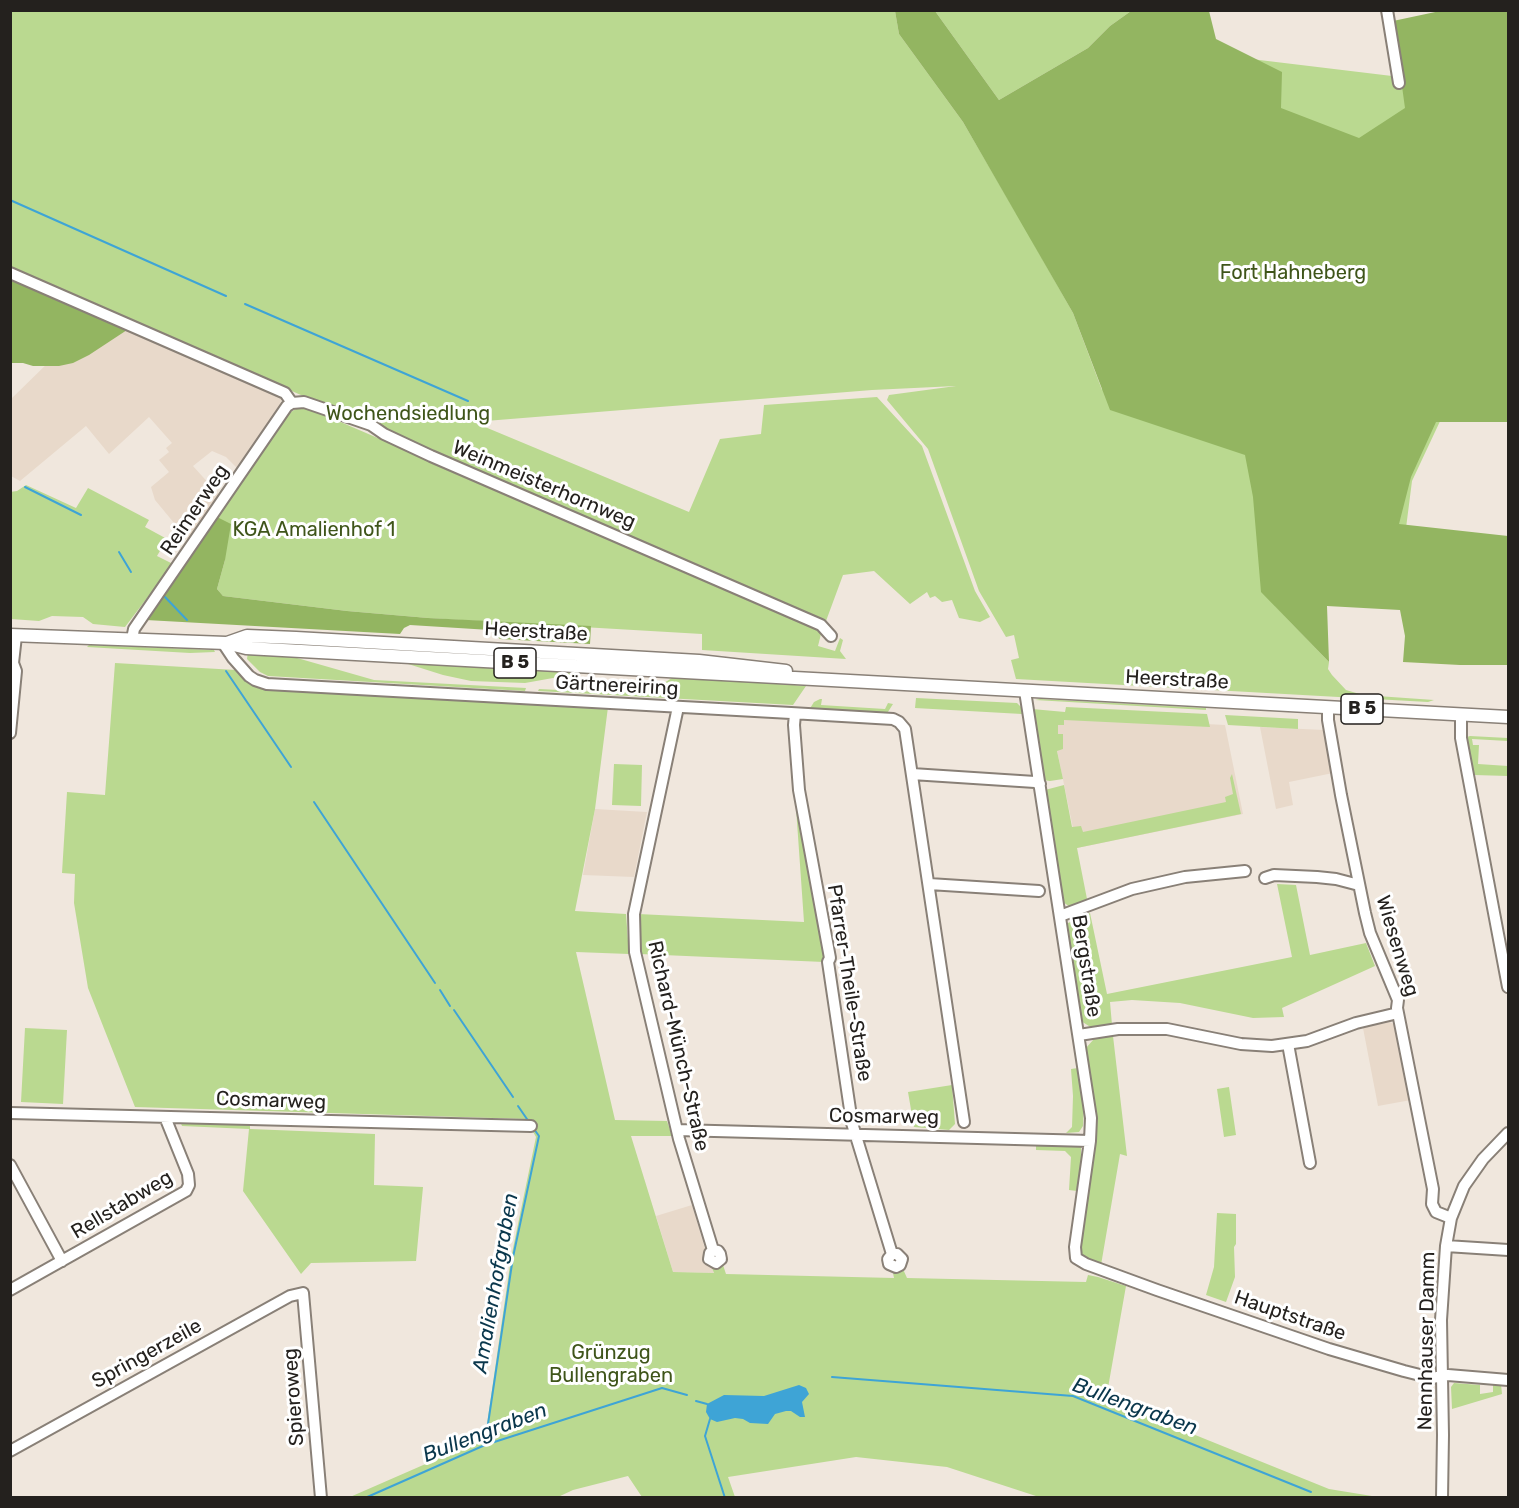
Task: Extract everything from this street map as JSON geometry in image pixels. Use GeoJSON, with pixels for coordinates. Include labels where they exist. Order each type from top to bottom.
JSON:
{"type":"FeatureCollection","features":[{"type":"Feature","properties":{"kind":"main road","name":"Heerstraße"},"geometry":{"type":"LineString","coordinates":[[13,635],[225,643],[246,648],[1509,717]]}},
{"type":"Feature","properties":{"kind":"street"},"geometry":{"type":"LineString","coordinates":[[1386,10],[1399,82]]}},
{"type":"Feature","properties":{"kind":"street","name":"Weinmeisterhornweg"},"geometry":{"type":"LineString","coordinates":[[10,273],[285,393],[292,403],[304,402],[371,425],[384,434],[431,456],[821,625],[831,636]]}},
{"type":"Feature","properties":{"kind":"street","name":"Reimerweg"},"geometry":{"type":"LineString","coordinates":[[132,639],[134,629],[292,403]]}},
{"type":"Feature","properties":{"kind":"street"},"geometry":{"type":"LineString","coordinates":[[10,733],[16,671],[13,663],[13,635]]}},
{"type":"Feature","properties":{"kind":"street","name":"Gärtnereiring"},"geometry":{"type":"LineString","coordinates":[[225,643],[233,658],[249,676],[267,684],[893,719],[898,722],[905,729],[964,1122]]}},
{"type":"Feature","properties":{"kind":"street","name":"Bergstraße"},"geometry":{"type":"LineString","coordinates":[[1025,691],[1091,1118],[1090,1141],[1075,1247]]}},
{"type":"Feature","properties":{"kind":"street","name":"Richard-Münch-Straße"},"geometry":{"type":"LineString","coordinates":[[678,707],[634,918],[635,952],[677,1130],[713,1250]]}},
{"type":"Feature","properties":{"kind":"street","name":"Wiesenweg"},"geometry":{"type":"LineString","coordinates":[[1328,708],[1341,795],[1370,933],[1398,1000],[1398,1013],[1433,1189],[1431,1204],[1436,1212],[1451,1218]]}},
{"type":"Feature","properties":{"kind":"street","name":"Pfarrer-Theile-Straße"},"geometry":{"type":"LineString","coordinates":[[795,714],[799,790],[830,958],[830,974],[855,1135],[892,1254]]}},
{"type":"Feature","properties":{"kind":"street"},"geometry":{"type":"LineString","coordinates":[[1461,715],[1461,738],[1509,987]]}},
{"type":"Feature","properties":{"kind":"street"},"geometry":{"type":"LineString","coordinates":[[912,774],[1040,784]]}},
{"type":"Feature","properties":{"kind":"street"},"geometry":{"type":"LineString","coordinates":[[1060,916],[1132,889],[1185,877],[1245,871]]}},
{"type":"Feature","properties":{"kind":"street"},"geometry":{"type":"LineString","coordinates":[[1265,878],[1274,875],[1317,877],[1359,885]]}},
{"type":"Feature","properties":{"kind":"street"},"geometry":{"type":"LineString","coordinates":[[929,884],[1039,891]]}},
{"type":"Feature","properties":{"kind":"street"},"geometry":{"type":"LineString","coordinates":[[1079,1035],[1118,1029],[1167,1029],[1254,1046],[1288,1044],[1398,1013]]}},
{"type":"Feature","properties":{"kind":"street"},"geometry":{"type":"LineString","coordinates":[[1288,1044],[1310,1162]]}},
{"type":"Feature","properties":{"kind":"street","name":"Cosmarweg"},"geometry":{"type":"LineString","coordinates":[[10,1113],[531,1126]]}},
{"type":"Feature","properties":{"kind":"street","name":"Rellstabweg"},"geometry":{"type":"LineString","coordinates":[[10,1290],[186,1191],[189,1185],[189,1174],[165,1117]]}},
{"type":"Feature","properties":{"kind":"street","name":"Cosmarweg"},"geometry":{"type":"LineString","coordinates":[[677,1130],[1090,1141]]}},
{"type":"Feature","properties":{"kind":"street","name":"Nennhauser Damm"},"geometry":{"type":"LineString","coordinates":[[1442,1497],[1442,1320],[1446,1246],[1451,1218],[1460,1193],[1471,1174],[1509,1133]]}},
{"type":"Feature","properties":{"kind":"street"},"geometry":{"type":"LineString","coordinates":[[10,1165],[62,1261]]}},
{"type":"Feature","properties":{"kind":"street"},"geometry":{"type":"LineString","coordinates":[[1446,1246],[1509,1250]]}},
{"type":"Feature","properties":{"kind":"street","name":"Hauptstraße"},"geometry":{"type":"LineString","coordinates":[[1075,1247],[1075,1253],[1080,1261],[1329,1349],[1432,1378],[1442,1376],[1509,1380]]}},
{"type":"Feature","properties":{"kind":"street","name":"Springerzeile"},"geometry":{"type":"LineString","coordinates":[[10,1451],[290,1296],[303,1293]]}},
{"type":"Feature","properties":{"kind":"street","name":"Spieroweg"},"geometry":{"type":"LineString","coordinates":[[303,1293],[321,1497]]}},
{"type":"Feature","properties":{"kind":"shaded area"},"geometry":{"type":"Polygon","coordinates":[[[96,316],[278,394],[281,399],[280,406],[239,470],[226,457],[212,451],[193,466],[221,497],[189,541],[155,500],[151,487],[169,472],[159,460],[169,452],[166,448],[172,443],[149,417],[109,454],[86,426],[20,481],[11,476],[11,399],[96,316]]]}},
{"type":"Feature","properties":{"kind":"shaded area"},"geometry":{"type":"Polygon","coordinates":[[[1050,716],[1225,725],[1243,814],[1077,848],[1050,716]]]}},
{"type":"Feature","properties":{"kind":"shaded area"},"geometry":{"type":"Polygon","coordinates":[[[1260,727],[1324,730],[1333,773],[1289,782],[1293,805],[1276,809],[1260,727]]]}},
{"type":"Feature","properties":{"kind":"shaded area"},"geometry":{"type":"Polygon","coordinates":[[[595,809],[647,812],[634,877],[583,875],[595,809]]]}},
{"type":"Feature","properties":{"kind":"shaded area"},"geometry":{"type":"Polygon","coordinates":[[[1390,1022],[1397,1026],[1411,1100],[1378,1106],[1363,1028],[1390,1022]]]}},
{"type":"Feature","properties":{"kind":"shaded area"},"geometry":{"type":"Polygon","coordinates":[[[692,1205],[705,1249],[703,1260],[714,1273],[673,1272],[656,1216],[692,1205]]]}},
{"type":"Feature","properties":{"kind":"green space","name":"Wochendsiedlung"},"geometry":{"type":"Polygon","coordinates":[[[10,11],[895,11],[899,34],[963,122],[1016,213],[1218,55],[1508,90],[1442,417],[1412,481],[1406,528],[1275,606],[1329,662],[1328,669],[1346,690],[1363,695],[1434,700],[1428,702],[1016,679],[1011,660],[1019,658],[1014,635],[1006,637],[979,591],[928,449],[887,400],[889,395],[956,386],[872,390],[473,422],[689,512],[720,439],[761,434],[764,405],[877,397],[922,446],[975,591],[990,617],[980,622],[959,618],[952,600],[942,602],[935,596],[930,598],[927,592],[910,604],[874,571],[843,575],[826,621],[11,268],[10,11]],[[1031,239],[1073,313],[1102,390],[1105,358],[1031,239]]]}},
{"type":"Feature","properties":{"kind":"green space","name":"Fort Hahneberg"},"geometry":{"type":"Polygon","coordinates":[[[895,11],[935,11],[999,100],[1088,48],[1110,26],[1131,11],[1209,11],[1216,39],[1282,72],[1281,108],[1359,138],[1405,108],[1393,21],[1440,11],[1508,11],[1508,422],[1436,422],[1411,477],[1399,524],[1508,536],[1508,665],[1403,662],[1405,636],[1400,610],[1327,606],[1329,662],[1261,592],[1253,497],[1245,455],[1110,410],[1073,313],[963,122],[899,34],[895,11]]]}},
{"type":"Feature","properties":{"kind":"green space"},"geometry":{"type":"Polygon","coordinates":[[[935,11],[1131,11],[1110,26],[1088,48],[999,100],[935,11]]]}},
{"type":"Feature","properties":{"kind":"green space"},"geometry":{"type":"Polygon","coordinates":[[[10,278],[127,330],[73,363],[59,366],[33,366],[11,363],[10,278]]]}},
{"type":"Feature","properties":{"kind":"green space","name":"KGA Amalienhof 1"},"geometry":{"type":"Polygon","coordinates":[[[298,408],[308,408],[819,628],[821,634],[818,646],[835,651],[840,638],[843,640],[840,651],[846,659],[702,650],[702,634],[428,618],[223,596],[217,589],[225,560],[217,517],[287,414],[298,408]]]}},
{"type":"Feature","properties":{"kind":"green space"},"geometry":{"type":"Polygon","coordinates":[[[26,485],[76,508],[88,488],[149,520],[145,527],[167,539],[157,556],[173,564],[125,627],[93,624],[83,617],[52,616],[39,621],[11,619],[10,492],[17,491],[26,485]]]}},
{"type":"Feature","properties":{"kind":"green space"},"geometry":{"type":"Polygon","coordinates":[[[217,517],[231,524],[217,589],[223,596],[428,618],[591,626],[590,644],[500,639],[490,630],[410,625],[400,634],[146,620],[217,517]]]}},
{"type":"Feature","properties":{"kind":"green space"},"geometry":{"type":"Polygon","coordinates":[[[89,645],[214,650],[215,652],[190,653],[87,647],[89,645]]]}},
{"type":"Feature","properties":{"kind":"green space"},"geometry":{"type":"Polygon","coordinates":[[[248,652],[297,658],[374,680],[526,688],[525,691],[268,676],[260,672],[247,659],[248,652]]]}},
{"type":"Feature","properties":{"kind":"green space"},"geometry":{"type":"Polygon","coordinates":[[[323,658],[659,676],[581,673],[525,683],[471,681],[405,663],[323,658]]]}},
{"type":"Feature","properties":{"kind":"green space","name":"Grünzug Bullengraben"},"geometry":{"type":"Polygon","coordinates":[[[115,663],[236,670],[248,682],[608,707],[595,809],[575,911],[626,914],[629,954],[576,952],[615,1120],[667,1121],[672,1136],[631,1136],[673,1272],[714,1273],[712,1268],[723,1265],[726,1274],[894,1278],[893,1273],[903,1269],[907,1278],[1086,1282],[1088,1275],[1098,1277],[1126,1286],[1106,1399],[1329,1489],[1378,1497],[1039,1497],[947,1467],[856,1457],[728,1477],[735,1497],[642,1497],[628,1476],[573,1490],[558,1497],[350,1497],[485,1438],[511,1258],[536,1137],[526,1119],[135,1107],[88,988],[74,903],[75,874],[62,873],[67,792],[105,795],[115,663]]]}},
{"type":"Feature","properties":{"kind":"green space"},"geometry":{"type":"Polygon","coordinates":[[[675,676],[806,686],[793,705],[538,691],[539,689],[619,693],[664,683],[675,676]]]}},
{"type":"Feature","properties":{"kind":"green space"},"geometry":{"type":"Polygon","coordinates":[[[916,698],[1017,703],[1021,707],[1022,714],[915,708],[916,698]]]}},
{"type":"Feature","properties":{"kind":"green space"},"geometry":{"type":"Polygon","coordinates":[[[822,699],[821,705],[885,709],[888,703],[893,704],[886,715],[809,710],[814,702],[822,699]]]}},
{"type":"Feature","properties":{"kind":"green space"},"geometry":{"type":"Polygon","coordinates":[[[1035,700],[1206,708],[1206,710],[1035,700]]]}},
{"type":"Feature","properties":{"kind":"green space"},"geometry":{"type":"Polygon","coordinates":[[[1066,707],[1207,714],[1210,727],[1064,720],[1064,725],[1058,725],[1058,734],[1063,734],[1063,749],[1057,751],[1063,779],[1043,780],[1032,709],[1065,712],[1066,707]]]}},
{"type":"Feature","properties":{"kind":"green space"},"geometry":{"type":"Polygon","coordinates":[[[1225,715],[1298,719],[1298,729],[1228,725],[1225,715]]]}},
{"type":"Feature","properties":{"kind":"green space"},"geometry":{"type":"Polygon","coordinates":[[[1467,737],[1508,738],[1508,741],[1472,739],[1473,745],[1479,745],[1478,764],[1508,766],[1508,776],[1474,775],[1467,737]]]}},
{"type":"Feature","properties":{"kind":"green space"},"geometry":{"type":"Polygon","coordinates":[[[614,764],[642,765],[641,806],[612,805],[614,764]]]}},
{"type":"Feature","properties":{"kind":"green space"},"geometry":{"type":"Polygon","coordinates":[[[1232,774],[1241,814],[1077,848],[1087,899],[1070,907],[1063,902],[1045,790],[1064,785],[1072,827],[1081,826],[1083,832],[1226,802],[1225,797],[1233,794],[1230,778],[1232,774]]]}},
{"type":"Feature","properties":{"kind":"green space"},"geometry":{"type":"Polygon","coordinates":[[[794,779],[826,960],[824,962],[640,954],[638,914],[804,922],[794,779]]]}},
{"type":"Feature","properties":{"kind":"green space"},"geometry":{"type":"Polygon","coordinates":[[[1277,884],[1296,885],[1310,955],[1366,943],[1375,966],[1282,1008],[1284,1017],[1253,1018],[1180,1003],[1132,1000],[1110,1002],[1112,1025],[1092,1028],[1081,1021],[1066,924],[1090,913],[1107,994],[1292,957],[1277,884]]]}},
{"type":"Feature","properties":{"kind":"green space"},"geometry":{"type":"Polygon","coordinates":[[[25,1028],[67,1030],[63,1104],[21,1102],[25,1028]]]}},
{"type":"Feature","properties":{"kind":"green space"},"geometry":{"type":"Polygon","coordinates":[[[1113,1036],[1127,1156],[1120,1154],[1101,1265],[1088,1260],[1079,1251],[1094,1147],[1085,1049],[1094,1039],[1113,1036]]]}},
{"type":"Feature","properties":{"kind":"green space"},"geometry":{"type":"Polygon","coordinates":[[[1078,1068],[1084,1106],[1083,1126],[1079,1132],[1066,1133],[1072,1127],[1071,1069],[1078,1068]]]}},
{"type":"Feature","properties":{"kind":"green space"},"geometry":{"type":"Polygon","coordinates":[[[952,1085],[955,1124],[949,1130],[914,1127],[908,1092],[952,1085]]]}},
{"type":"Feature","properties":{"kind":"green space"},"geometry":{"type":"Polygon","coordinates":[[[1229,1087],[1236,1135],[1224,1137],[1217,1089],[1229,1087]]]}},
{"type":"Feature","properties":{"kind":"green space"},"geometry":{"type":"Polygon","coordinates":[[[180,1121],[250,1121],[250,1129],[375,1134],[374,1185],[423,1187],[416,1261],[311,1263],[301,1274],[243,1191],[249,1129],[182,1126],[180,1121]]]}},
{"type":"Feature","properties":{"kind":"green space"},"geometry":{"type":"Polygon","coordinates":[[[1036,1145],[1081,1146],[1081,1168],[1077,1191],[1069,1190],[1071,1157],[1065,1151],[1036,1150],[1036,1145]]]}},
{"type":"Feature","properties":{"kind":"green space"},"geometry":{"type":"Polygon","coordinates":[[[1217,1213],[1236,1214],[1235,1277],[1226,1302],[1206,1295],[1214,1267],[1217,1213]]]}},
{"type":"Feature","properties":{"kind":"green space"},"geometry":{"type":"Polygon","coordinates":[[[1454,1383],[1480,1385],[1480,1394],[1493,1392],[1493,1384],[1501,1384],[1502,1394],[1452,1409],[1451,1387],[1454,1383]]]}},
{"type":"Feature","properties":{"kind":"water"},"geometry":{"type":"Polygon","coordinates":[[[799,1385],[806,1388],[809,1394],[802,1402],[805,1417],[786,1411],[775,1414],[768,1424],[750,1423],[735,1418],[717,1422],[710,1419],[706,1412],[707,1404],[724,1395],[764,1396],[799,1385]]]}},
{"type":"Feature","properties":{"kind":"waterway"},"geometry":{"type":"LineString","coordinates":[[10,200],[226,296]]}},
{"type":"Feature","properties":{"kind":"waterway"},"geometry":{"type":"LineString","coordinates":[[245,304],[468,401]]}},
{"type":"Feature","properties":{"kind":"waterway","name":"Amalienhofgraben"},"geometry":{"type":"LineString","coordinates":[[25,487],[81,515]]}},
{"type":"Feature","properties":{"kind":"waterway","name":"Amalienhofgraben"},"geometry":{"type":"LineString","coordinates":[[119,552],[131,572]]}},
{"type":"Feature","properties":{"kind":"waterway","name":"Amalienhofgraben"},"geometry":{"type":"LineString","coordinates":[[165,597],[187,620]]}},
{"type":"Feature","properties":{"kind":"waterway","name":"Amalienhofgraben"},"geometry":{"type":"LineString","coordinates":[[226,671],[291,767]]}},
{"type":"Feature","properties":{"kind":"waterway","name":"Amalienhofgraben"},"geometry":{"type":"LineString","coordinates":[[314,802],[435,983]]}},
{"type":"Feature","properties":{"kind":"waterway","name":"Amalienhofgraben"},"geometry":{"type":"LineString","coordinates":[[440,990],[450,1006]]}},
{"type":"Feature","properties":{"kind":"waterway","name":"Amalienhofgraben"},"geometry":{"type":"LineString","coordinates":[[454,1010],[513,1097]]}},
{"type":"Feature","properties":{"kind":"waterway","name":"Amalienhofgraben"},"geometry":{"type":"LineString","coordinates":[[518,1106],[529,1122]]}},
{"type":"Feature","properties":{"kind":"waterway","name":"Amalienhofgraben"},"geometry":{"type":"LineString","coordinates":[[485,1444],[513,1257],[539,1136],[534,1129]]}},
{"type":"Feature","properties":{"kind":"waterway","name":"Bullengraben"},"geometry":{"type":"LineString","coordinates":[[832,1377],[1073,1396],[1311,1492]]}},
{"type":"Feature","properties":{"kind":"waterway","name":"Bullengraben"},"geometry":{"type":"LineString","coordinates":[[365,1498],[485,1445],[662,1388],[687,1395]]}},
{"type":"Feature","properties":{"kind":"waterway","name":"Bullengraben"},"geometry":{"type":"LineString","coordinates":[[696,1401],[707,1404]]}},
{"type":"Feature","properties":{"kind":"waterway"},"geometry":{"type":"LineString","coordinates":[[710,1419],[705,1436],[725,1498]]}}]}
